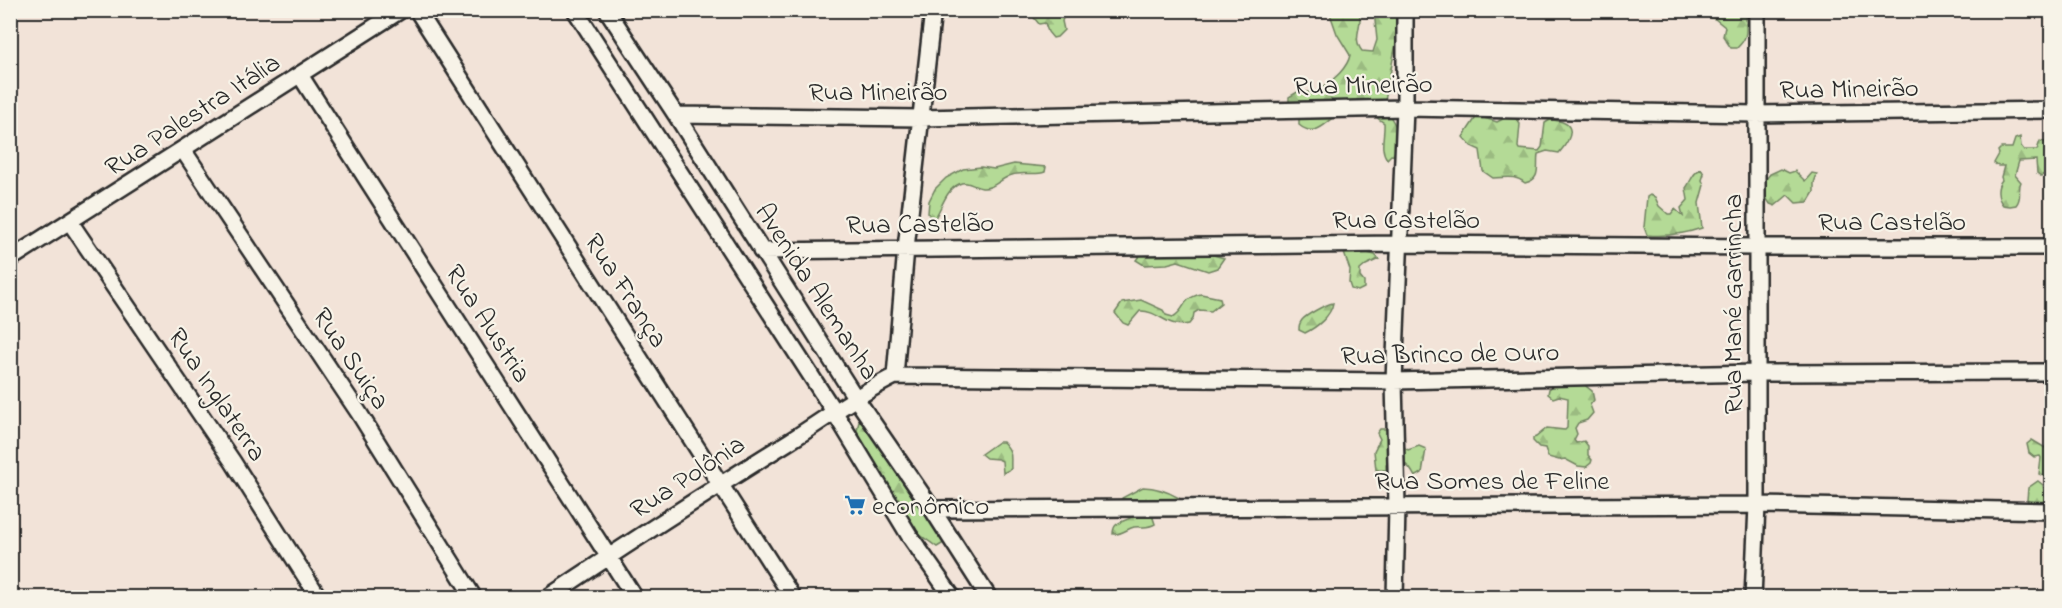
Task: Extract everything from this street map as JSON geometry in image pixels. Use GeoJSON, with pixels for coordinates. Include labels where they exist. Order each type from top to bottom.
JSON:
{"type":"FeatureCollection","features":[{"type":"Feature","properties":{"kind":"street","name":"Rua Palestra Itália"},"geometry":{"type":"LineString","coordinates":[[10,259],[401,10]]}},
{"type":"Feature","properties":{"kind":"street","name":"Rua França"},"geometry":{"type":"LineString","coordinates":[[417,10],[793,597]]}},
{"type":"Feature","properties":{"kind":"street","name":"Avenida Alemanha"},"geometry":{"type":"LineString","coordinates":[[575,10],[835,412],[909,535],[953,597]]}},
{"type":"Feature","properties":{"kind":"street","name":"Avenida Alemanha"},"geometry":{"type":"LineString","coordinates":[[607,10],[855,397],[989,597]]}},
{"type":"Feature","properties":{"kind":"street"},"geometry":{"type":"LineString","coordinates":[[895,376],[906,248],[933,10]]}},
{"type":"Feature","properties":{"kind":"street"},"geometry":{"type":"LineString","coordinates":[[1395,597],[1397,506],[1394,381],[1405,108],[1405,10]]}},
{"type":"Feature","properties":{"kind":"street","name":"Rua Mané Garrincha"},"geometry":{"type":"LineString","coordinates":[[1753,597],[1757,505],[1757,10]]}},
{"type":"Feature","properties":{"kind":"street","name":"Rua Austria"},"geometry":{"type":"LineString","coordinates":[[300,75],[635,597]]}},
{"type":"Feature","properties":{"kind":"street","name":"Rua Mineirão"},"geometry":{"type":"LineString","coordinates":[[676,115],[920,118],[1405,108],[1757,114],[2052,110]]}},
{"type":"Feature","properties":{"kind":"street","name":"Rua Suiça"},"geometry":{"type":"LineString","coordinates":[[183,150],[359,413],[474,597]]}},
{"type":"Feature","properties":{"kind":"street","name":"Rua Inglaterra"},"geometry":{"type":"LineString","coordinates":[[70,222],[234,462],[319,597]]}},
{"type":"Feature","properties":{"kind":"street","name":"Rua Castelão"},"geometry":{"type":"LineString","coordinates":[[761,251],[1399,244],[2052,247]]}},
{"type":"Feature","properties":{"kind":"street","name":"Rua Brinco de Ouro"},"geometry":{"type":"LineString","coordinates":[[855,397],[895,376],[1394,381],[1757,373],[2052,372]]}},
{"type":"Feature","properties":{"kind":"street","name":"Rua Polônia"},"geometry":{"type":"LineString","coordinates":[[547,597],[855,397]]}},
{"type":"Feature","properties":{"kind":"street","name":"Rua Somes de Feline"},"geometry":{"type":"LineString","coordinates":[[932,509],[1757,505],[2052,511]]}},
{"type":"Feature","properties":{"kind":"green space"},"geometry":{"type":"Polygon","coordinates":[[[1021,11],[1066,11],[1062,21],[1064,30],[1053,38],[1045,23],[1039,24],[1031,14],[1021,11]]]}},
{"type":"Feature","properties":{"kind":"green space"},"geometry":{"type":"Polygon","coordinates":[[[1329,11],[1359,11],[1359,46],[1362,51],[1373,52],[1377,40],[1374,11],[1398,11],[1396,43],[1385,101],[1399,132],[1397,156],[1391,155],[1387,159],[1383,146],[1384,123],[1369,112],[1339,115],[1321,127],[1311,130],[1299,125],[1299,113],[1289,103],[1289,97],[1299,91],[1316,93],[1341,71],[1350,55],[1337,34],[1329,11]]]}},
{"type":"Feature","properties":{"kind":"green space"},"geometry":{"type":"Polygon","coordinates":[[[1700,11],[1747,11],[1746,35],[1742,43],[1737,48],[1731,48],[1723,36],[1725,27],[1700,11]]]}},
{"type":"Feature","properties":{"kind":"green space"},"geometry":{"type":"Polygon","coordinates":[[[1477,116],[1497,122],[1505,118],[1516,119],[1520,124],[1519,149],[1539,151],[1542,147],[1545,123],[1550,120],[1565,123],[1569,127],[1570,136],[1559,153],[1547,151],[1538,154],[1537,172],[1534,179],[1525,183],[1513,177],[1493,178],[1483,171],[1480,150],[1471,146],[1463,137],[1477,116]]]}},
{"type":"Feature","properties":{"kind":"green space"},"geometry":{"type":"Polygon","coordinates":[[[2020,137],[2024,150],[2037,150],[2040,141],[2045,142],[2051,170],[2041,176],[2037,173],[2036,160],[2019,161],[2015,175],[2021,182],[2019,199],[2016,205],[2003,205],[1998,192],[2004,166],[1994,163],[2001,148],[2012,148],[2015,139],[2020,137]]]}},
{"type":"Feature","properties":{"kind":"green space"},"geometry":{"type":"Polygon","coordinates":[[[1014,164],[1046,167],[1045,172],[1008,176],[986,188],[965,183],[959,184],[950,191],[932,222],[928,213],[929,201],[935,189],[946,178],[963,169],[981,167],[994,169],[1014,164]]]}},
{"type":"Feature","properties":{"kind":"green space"},"geometry":{"type":"Polygon","coordinates":[[[1701,169],[1704,174],[1702,180],[1704,185],[1699,203],[1702,228],[1661,236],[1647,235],[1644,227],[1647,197],[1650,195],[1655,197],[1659,206],[1668,214],[1675,209],[1683,216],[1681,208],[1688,200],[1686,188],[1694,174],[1701,169]]]}},
{"type":"Feature","properties":{"kind":"green space"},"geometry":{"type":"Polygon","coordinates":[[[1781,169],[1789,173],[1795,171],[1805,181],[1812,173],[1817,174],[1814,192],[1808,202],[1796,203],[1788,195],[1775,206],[1770,204],[1765,196],[1764,182],[1770,174],[1781,169]]]}},
{"type":"Feature","properties":{"kind":"green space"},"geometry":{"type":"Polygon","coordinates":[[[1154,251],[1206,253],[1224,258],[1217,268],[1208,271],[1178,261],[1144,265],[1136,260],[1140,255],[1154,251]]]}},
{"type":"Feature","properties":{"kind":"green space"},"geometry":{"type":"Polygon","coordinates":[[[1363,252],[1375,255],[1379,259],[1360,270],[1364,288],[1358,291],[1351,289],[1350,270],[1344,253],[1363,252]]]}},
{"type":"Feature","properties":{"kind":"green space"},"geometry":{"type":"Polygon","coordinates":[[[1201,294],[1220,298],[1221,303],[1211,311],[1199,310],[1194,313],[1189,324],[1175,324],[1152,313],[1140,311],[1128,325],[1123,323],[1115,313],[1122,303],[1141,300],[1173,317],[1187,301],[1201,294]]]}},
{"type":"Feature","properties":{"kind":"green space"},"geometry":{"type":"Polygon","coordinates":[[[1333,303],[1326,317],[1319,324],[1305,333],[1299,330],[1304,318],[1333,303]]]}},
{"type":"Feature","properties":{"kind":"green space"},"geometry":{"type":"Polygon","coordinates":[[[1556,384],[1583,384],[1592,391],[1594,400],[1590,405],[1593,413],[1587,420],[1578,423],[1574,440],[1576,443],[1584,441],[1588,446],[1588,455],[1592,460],[1586,467],[1578,466],[1565,459],[1548,457],[1545,448],[1539,447],[1533,441],[1533,438],[1547,428],[1565,430],[1567,428],[1568,398],[1559,396],[1553,398],[1548,394],[1549,389],[1556,384]]]}},
{"type":"Feature","properties":{"kind":"green space"},"geometry":{"type":"Polygon","coordinates":[[[859,421],[873,433],[947,541],[937,547],[916,532],[907,519],[901,501],[886,485],[866,453],[857,430],[859,421]]]}},
{"type":"Feature","properties":{"kind":"green space"},"geometry":{"type":"Polygon","coordinates":[[[1380,429],[1386,429],[1397,443],[1408,450],[1419,446],[1426,449],[1422,473],[1415,477],[1407,465],[1400,462],[1386,464],[1386,470],[1376,470],[1374,451],[1380,439],[1377,433],[1380,429]]]}},
{"type":"Feature","properties":{"kind":"green space"},"geometry":{"type":"Polygon","coordinates":[[[2032,440],[2047,449],[2051,445],[2051,479],[2039,474],[2041,458],[2029,453],[2027,444],[2032,440]]]}},
{"type":"Feature","properties":{"kind":"green space"},"geometry":{"type":"Polygon","coordinates":[[[998,442],[1003,442],[1011,455],[1011,469],[1003,473],[1002,461],[986,458],[981,454],[998,442]]]}},
{"type":"Feature","properties":{"kind":"green space"},"geometry":{"type":"Polygon","coordinates":[[[2038,481],[2043,485],[2045,495],[2047,496],[2051,491],[2051,508],[2032,504],[2027,500],[2028,488],[2038,481]]]}},
{"type":"Feature","properties":{"kind":"green space"},"geometry":{"type":"Polygon","coordinates":[[[1143,487],[1166,491],[1179,498],[1181,503],[1145,509],[1155,524],[1147,527],[1134,527],[1119,534],[1113,534],[1117,524],[1133,516],[1120,503],[1122,498],[1143,487]]]}},
{"type":"Feature","properties":{"kind":"place","name":"econômico"},"geometry":{"type":"Point","coordinates":[855,505]}}]}
